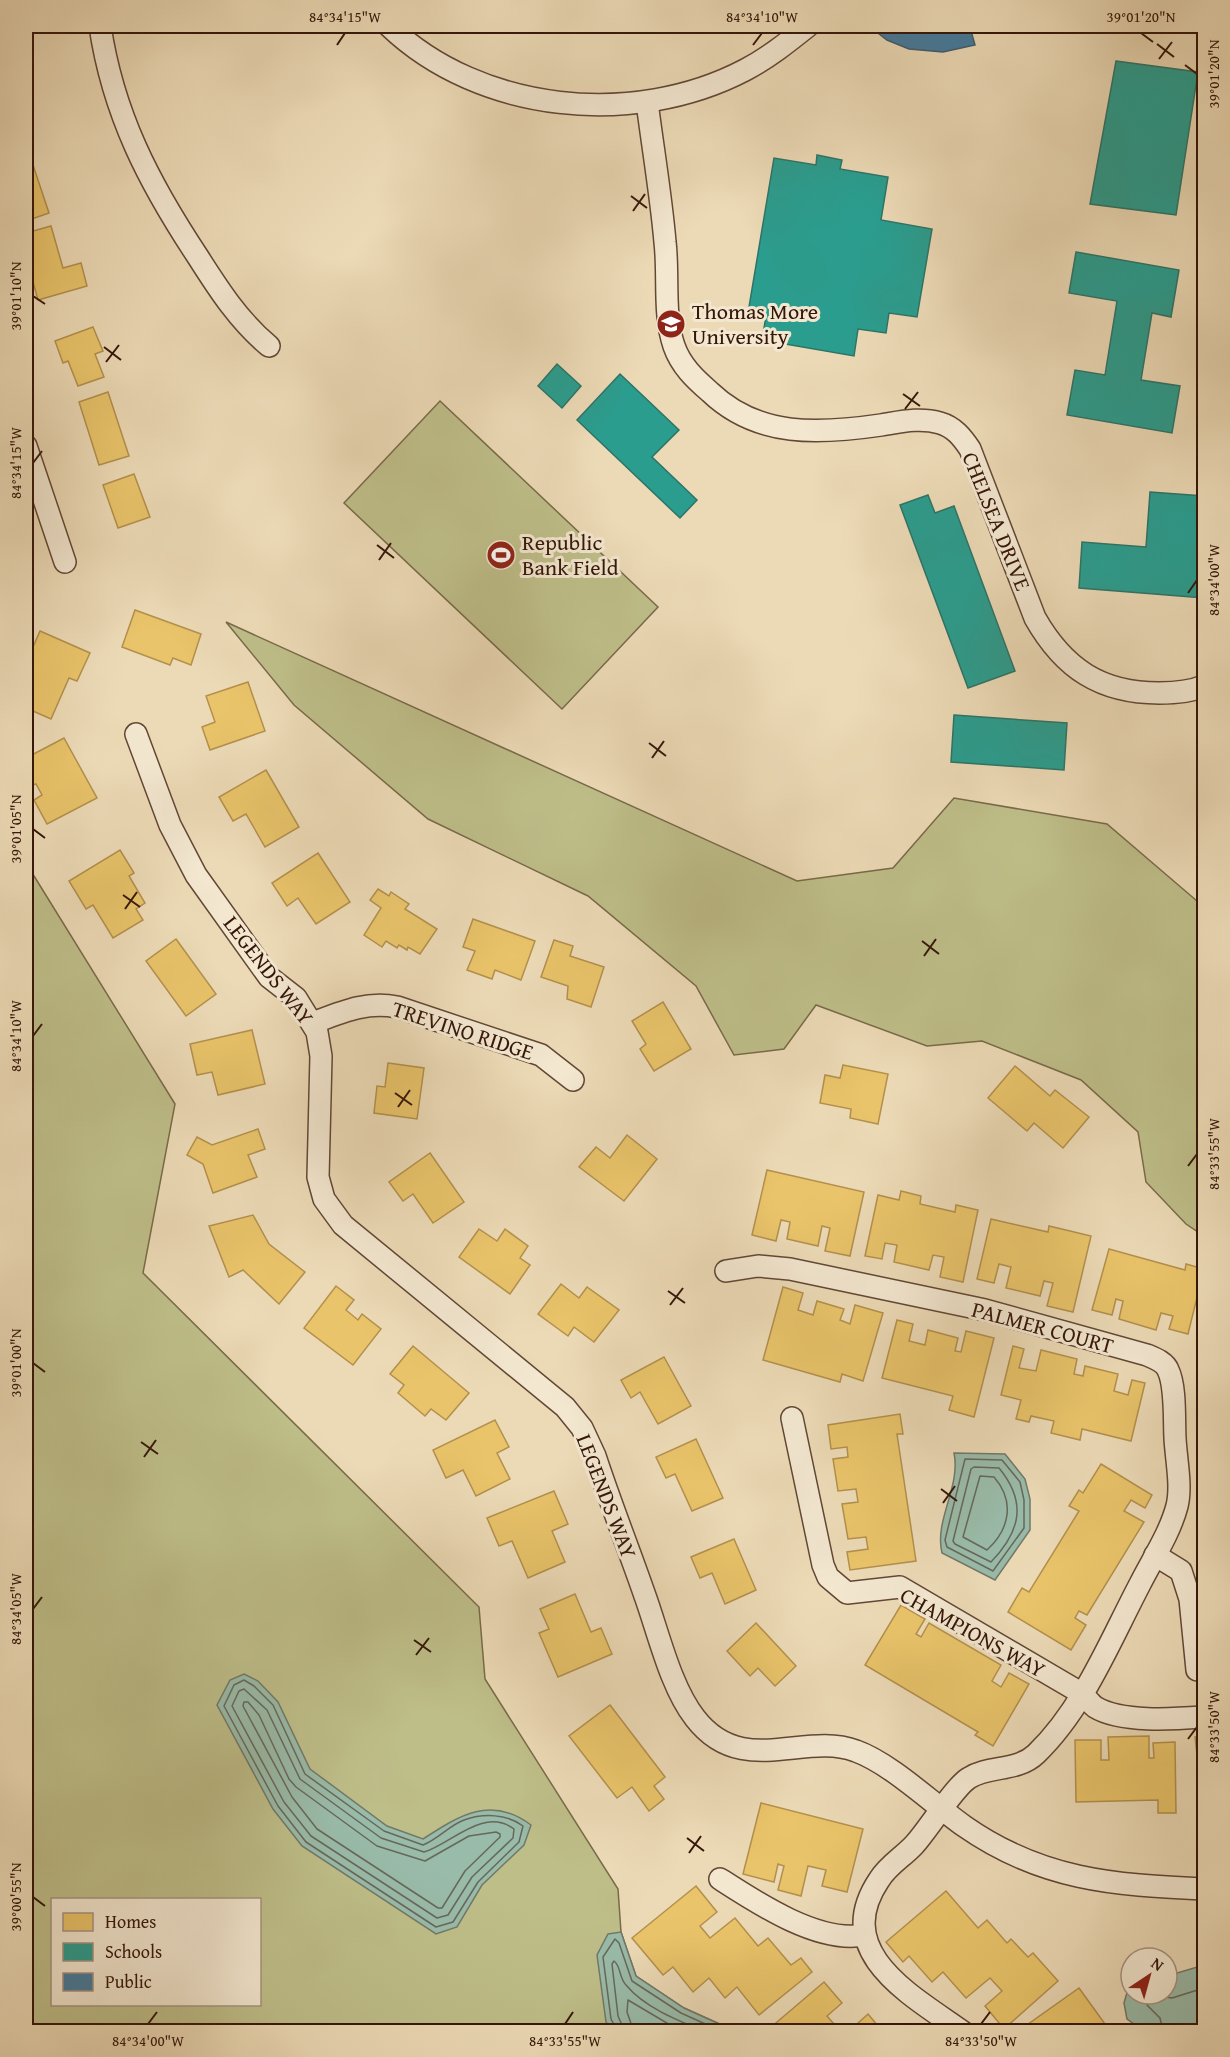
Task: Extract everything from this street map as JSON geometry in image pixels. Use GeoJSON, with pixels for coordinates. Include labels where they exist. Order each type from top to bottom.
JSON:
{"type":"FeatureCollection","features":[{"type":"Feature","properties":{"kind":"street"},"geometry":{"type":"LineString","coordinates":[[99,26],[124,122],[141,163],[165,207],[231,308],[250,330],[269,346]]}},
{"type":"Feature","properties":{"kind":"street"},"geometry":{"type":"LineString","coordinates":[[389,26],[433,58],[502,90],[542,100],[577,105],[647,102],[704,88],[745,70],[808,26]]}},
{"type":"Feature","properties":{"kind":"street","name":"CHELSEA DRIVE"},"geometry":{"type":"LineString","coordinates":[[647,102],[665,242],[670,328],[679,359],[690,374],[720,402],[756,422],[780,430],[839,432],[919,420],[941,423],[959,434],[970,449],[1035,618],[1044,633],[1069,663],[1091,679],[1113,689],[1140,693],[1177,693],[1204,686]]}},
{"type":"Feature","properties":{"kind":"street"},"geometry":{"type":"LineString","coordinates":[[26,446],[65,562]]}},
{"type":"Feature","properties":{"kind":"street","name":"LEGENDS WAY"},"geometry":{"type":"LineString","coordinates":[[136,734],[170,825],[196,875],[269,977],[296,998],[313,1023],[321,1056],[318,1178],[324,1199],[343,1225],[565,1407],[582,1428],[595,1456],[664,1651],[682,1696],[695,1719],[713,1735],[742,1749],[760,1751],[840,1746],[858,1751],[883,1766],[972,1831],[1014,1855],[1077,1878],[1138,1886],[1204,1889]]}},
{"type":"Feature","properties":{"kind":"street","name":"TREVINO RIDGE"},"geometry":{"type":"LineString","coordinates":[[313,1023],[356,1007],[379,1004],[397,1006],[541,1055],[573,1080]]}},
{"type":"Feature","properties":{"kind":"street","name":"PALMER COURT"},"geometry":{"type":"LineString","coordinates":[[726,1271],[758,1266],[790,1269],[985,1310],[1158,1360],[1168,1370],[1172,1394],[1177,1506],[1155,1555],[1081,1693],[1035,1755],[1005,1769],[982,1772],[967,1779],[914,1845],[879,1879],[872,1892],[865,1915],[864,1935]]}},
{"type":"Feature","properties":{"kind":"street","name":"CHAMPIONS WAY"},"geometry":{"type":"LineString","coordinates":[[792,1418],[823,1564],[835,1585],[847,1593],[900,1587],[1081,1693],[1095,1707],[1113,1713],[1181,1719],[1204,1717]]}},
{"type":"Feature","properties":{"kind":"street"},"geometry":{"type":"LineString","coordinates":[[1155,1555],[1181,1571],[1190,1599],[1197,1670]]}},
{"type":"Feature","properties":{"kind":"street"},"geometry":{"type":"LineString","coordinates":[[720,1879],[746,1896],[834,1937],[864,1935],[876,1962],[891,1979],[963,2031]]}},
{"type":"Feature","properties":{"kind":"green space","name":"Republic Bank Field"},"geometry":{"type":"Polygon","coordinates":[[[440,401],[658,607],[562,709],[344,503],[440,401]]]}},
{"type":"Feature","properties":{"kind":"green space"},"geometry":{"type":"Polygon","coordinates":[[[226,622],[797,881],[893,868],[954,798],[1107,824],[1204,907],[1204,1236],[1186,1224],[1146,1182],[1138,1132],[1081,1080],[982,1041],[927,1046],[816,1005],[784,1049],[734,1055],[696,986],[588,896],[428,819],[294,705],[226,622]]]}},
{"type":"Feature","properties":{"kind":"green space"},"geometry":{"type":"Polygon","coordinates":[[[26,863],[175,1104],[143,1273],[479,1607],[485,1679],[618,1889],[621,1932],[636,1976],[684,2008],[735,2031],[26,2031],[26,863]]]}},
{"type":"Feature","properties":{"kind":"water"},"geometry":{"type":"Polygon","coordinates":[[[954,1453],[1005,1454],[1025,1479],[1030,1499],[1030,1530],[995,1580],[942,1553],[941,1528],[954,1478],[954,1453]]]}},
{"type":"Feature","properties":{"kind":"water"},"geometry":{"type":"Polygon","coordinates":[[[244,1674],[258,1681],[278,1702],[310,1769],[387,1826],[423,1839],[463,1816],[489,1810],[502,1811],[516,1816],[531,1825],[524,1845],[482,1885],[457,1927],[436,1934],[302,1846],[273,1809],[217,1705],[230,1680],[244,1674]]]}},
{"type":"Feature","properties":{"kind":"water"},"geometry":{"type":"Polygon","coordinates":[[[621,1932],[636,1976],[684,2008],[735,2031],[613,2031],[606,2022],[597,1955],[608,1934],[621,1932]]]}},
{"type":"Feature","properties":{"kind":"water"},"geometry":{"type":"Polygon","coordinates":[[[1204,1965],[1204,2031],[1144,2031],[1127,2019],[1125,2006],[1179,2006],[1179,1972],[1204,1965]]]}},
{"type":"Feature","properties":{"kind":"building: Homes"},"geometry":{"type":"Polygon","coordinates":[[[32,162],[49,213],[26,221],[26,164],[32,162]]]}},
{"type":"Feature","properties":{"kind":"building: Homes"},"geometry":{"type":"Polygon","coordinates":[[[51,226],[63,268],[81,263],[87,286],[38,300],[26,256],[26,233],[51,226]]]}},
{"type":"Feature","properties":{"kind":"building: Homes"},"geometry":{"type":"Polygon","coordinates":[[[93,327],[103,351],[95,354],[104,377],[78,386],[68,361],[63,363],[55,341],[93,327]]]}},
{"type":"Feature","properties":{"kind":"building: Homes"},"geometry":{"type":"Polygon","coordinates":[[[108,392],[129,456],[99,465],[79,402],[108,392]]]}},
{"type":"Feature","properties":{"kind":"building: Homes"},"geometry":{"type":"Polygon","coordinates":[[[134,474],[150,517],[118,528],[103,485],[134,474]]]}},
{"type":"Feature","properties":{"kind":"building: Homes"},"geometry":{"type":"Polygon","coordinates":[[[135,610],[201,634],[191,665],[173,658],[170,665],[122,647],[135,610]]]}},
{"type":"Feature","properties":{"kind":"building: Homes"},"geometry":{"type":"Polygon","coordinates":[[[40,631],[90,653],[77,681],[69,678],[51,719],[26,708],[26,663],[40,631]]]}},
{"type":"Feature","properties":{"kind":"building: Homes"},"geometry":{"type":"Polygon","coordinates":[[[248,682],[265,731],[210,750],[202,727],[215,722],[206,696],[248,682]]]}},
{"type":"Feature","properties":{"kind":"building: Homes"},"geometry":{"type":"Polygon","coordinates":[[[64,738],[97,798],[47,824],[34,800],[42,795],[36,784],[26,787],[26,758],[64,738]]]}},
{"type":"Feature","properties":{"kind":"building: Homes"},"geometry":{"type":"Polygon","coordinates":[[[266,770],[299,827],[265,847],[246,814],[233,821],[219,797],[266,770]]]}},
{"type":"Feature","properties":{"kind":"building: Homes"},"geometry":{"type":"Polygon","coordinates":[[[120,850],[134,873],[129,876],[145,903],[136,909],[143,920],[113,938],[93,905],[86,909],[69,881],[120,850]]]}},
{"type":"Feature","properties":{"kind":"building: Homes"},"geometry":{"type":"Polygon","coordinates":[[[318,853],[350,902],[316,924],[298,898],[287,906],[272,883],[318,853]]]}},
{"type":"Feature","properties":{"kind":"building: Homes"},"geometry":{"type":"Polygon","coordinates":[[[378,889],[389,896],[391,892],[409,904],[405,909],[437,929],[420,954],[408,947],[407,950],[399,945],[397,948],[386,941],[382,947],[364,935],[381,908],[370,900],[378,889]]]}},
{"type":"Feature","properties":{"kind":"building: Homes"},"geometry":{"type":"Polygon","coordinates":[[[473,919],[535,941],[521,980],[495,970],[492,979],[467,970],[475,951],[463,947],[473,919]]]}},
{"type":"Feature","properties":{"kind":"building: Homes"},"geometry":{"type":"Polygon","coordinates":[[[176,939],[216,994],[186,1016],[146,961],[176,939]]]}},
{"type":"Feature","properties":{"kind":"building: Homes"},"geometry":{"type":"Polygon","coordinates":[[[554,940],[573,946],[570,956],[604,967],[591,1007],[567,999],[568,986],[541,977],[554,940]]]}},
{"type":"Feature","properties":{"kind":"building: Homes"},"geometry":{"type":"Polygon","coordinates":[[[663,1002],[691,1049],[654,1071],[640,1049],[646,1044],[632,1021],[663,1002]]]}},
{"type":"Feature","properties":{"kind":"building: Homes"},"geometry":{"type":"Polygon","coordinates":[[[252,1030],[265,1084],[218,1095],[212,1072],[197,1075],[190,1044],[252,1030]]]}},
{"type":"Feature","properties":{"kind":"building: Homes"},"geometry":{"type":"Polygon","coordinates":[[[388,1063],[424,1068],[417,1119],[374,1113],[377,1086],[385,1087],[388,1063]]]}},
{"type":"Feature","properties":{"kind":"building: Homes"},"geometry":{"type":"Polygon","coordinates":[[[843,1065],[888,1074],[878,1124],[850,1118],[851,1109],[820,1103],[825,1075],[840,1078],[843,1065]]]}},
{"type":"Feature","properties":{"kind":"building: Homes"},"geometry":{"type":"Polygon","coordinates":[[[1015,1066],[1050,1096],[1055,1090],[1089,1117],[1063,1148],[1034,1123],[1027,1131],[988,1098],[1015,1066]]]}},
{"type":"Feature","properties":{"kind":"building: Homes"},"geometry":{"type":"Polygon","coordinates":[[[258,1129],[265,1149],[248,1155],[257,1177],[213,1193],[203,1164],[187,1155],[197,1137],[212,1145],[258,1129]]]}},
{"type":"Feature","properties":{"kind":"building: Homes"},"geometry":{"type":"Polygon","coordinates":[[[627,1135],[657,1159],[624,1201],[579,1167],[596,1147],[610,1158],[627,1135]]]}},
{"type":"Feature","properties":{"kind":"building: Homes"},"geometry":{"type":"Polygon","coordinates":[[[430,1153],[464,1202],[433,1223],[413,1194],[403,1201],[389,1182],[430,1153]]]}},
{"type":"Feature","properties":{"kind":"building: Homes"},"geometry":{"type":"Polygon","coordinates":[[[767,1170],[864,1192],[850,1256],[825,1251],[830,1228],[822,1226],[818,1246],[787,1239],[790,1222],[781,1220],[776,1241],[752,1235],[767,1170]]]}},
{"type":"Feature","properties":{"kind":"building: Homes"},"geometry":{"type":"Polygon","coordinates":[[[901,1191],[921,1196],[920,1204],[955,1212],[956,1205],[978,1210],[963,1282],[940,1277],[944,1257],[933,1255],[929,1270],[894,1262],[897,1245],[885,1243],[882,1259],[865,1256],[878,1195],[899,1200],[901,1191]]]}},
{"type":"Feature","properties":{"kind":"building: Homes"},"geometry":{"type":"Polygon","coordinates":[[[253,1215],[269,1244],[305,1272],[279,1304],[243,1270],[229,1277],[209,1226],[253,1215]]]}},
{"type":"Feature","properties":{"kind":"building: Homes"},"geometry":{"type":"Polygon","coordinates":[[[991,1219],[1048,1232],[1049,1226],[1091,1236],[1073,1312],[1047,1306],[1053,1283],[1044,1281],[1040,1296],[1006,1288],[1011,1267],[999,1264],[994,1283],[977,1279],[991,1219]]]}},
{"type":"Feature","properties":{"kind":"building: Homes"},"geometry":{"type":"Polygon","coordinates":[[[479,1229],[497,1241],[505,1229],[528,1246],[520,1258],[530,1265],[510,1294],[459,1257],[479,1229]]]}},
{"type":"Feature","properties":{"kind":"building: Homes"},"geometry":{"type":"Polygon","coordinates":[[[1109,1249],[1185,1270],[1186,1264],[1204,1269],[1188,1334],[1169,1329],[1173,1316],[1161,1313],[1156,1330],[1119,1319],[1123,1301],[1116,1299],[1112,1315],[1092,1310],[1109,1249]]]}},
{"type":"Feature","properties":{"kind":"building: Homes"},"geometry":{"type":"Polygon","coordinates":[[[561,1284],[579,1298],[587,1287],[619,1310],[594,1342],[574,1327],[568,1336],[538,1314],[561,1284]]]}},
{"type":"Feature","properties":{"kind":"building: Homes"},"geometry":{"type":"Polygon","coordinates":[[[336,1286],[354,1300],[346,1310],[358,1320],[362,1314],[381,1329],[353,1365],[304,1328],[336,1286]]]}},
{"type":"Feature","properties":{"kind":"building: Homes"},"geometry":{"type":"Polygon","coordinates":[[[783,1287],[803,1293],[798,1310],[813,1315],[817,1301],[844,1309],[840,1320],[850,1324],[855,1305],[883,1313],[863,1381],[842,1374],[840,1382],[763,1360],[783,1287]]]}},
{"type":"Feature","properties":{"kind":"building: Homes"},"geometry":{"type":"Polygon","coordinates":[[[897,1320],[913,1324],[909,1341],[925,1345],[928,1330],[958,1338],[955,1351],[961,1352],[966,1331],[994,1338],[974,1417],[949,1410],[953,1396],[882,1378],[897,1320]]]}},
{"type":"Feature","properties":{"kind":"building: Homes"},"geometry":{"type":"Polygon","coordinates":[[[413,1346],[469,1393],[446,1420],[431,1409],[425,1416],[398,1393],[404,1385],[390,1374],[413,1346]]]}},
{"type":"Feature","properties":{"kind":"building: Homes"},"geometry":{"type":"Polygon","coordinates":[[[1013,1346],[1024,1349],[1019,1368],[1036,1371],[1041,1350],[1077,1359],[1074,1374],[1083,1376],[1085,1366],[1118,1374],[1114,1391],[1128,1395],[1132,1380],[1145,1383],[1131,1441],[1082,1429],[1080,1440],[1051,1433],[1054,1421],[1031,1416],[1029,1422],[1016,1419],[1021,1400],[1001,1395],[1013,1346]]]}},
{"type":"Feature","properties":{"kind":"building: Homes"},"geometry":{"type":"Polygon","coordinates":[[[664,1357],[691,1406],[658,1424],[640,1392],[631,1398],[621,1380],[664,1357]]]}},
{"type":"Feature","properties":{"kind":"building: Homes"},"geometry":{"type":"Polygon","coordinates":[[[900,1414],[903,1434],[897,1434],[916,1561],[850,1570],[847,1552],[868,1549],[866,1537],[848,1539],[842,1504],[858,1502],[856,1489],[838,1491],[833,1459],[848,1457],[847,1447],[831,1449],[828,1425],[900,1414]]]}},
{"type":"Feature","properties":{"kind":"building: Homes"},"geometry":{"type":"Polygon","coordinates":[[[495,1420],[509,1447],[497,1453],[510,1479],[476,1496],[463,1470],[446,1478],[433,1450],[495,1420]]]}},
{"type":"Feature","properties":{"kind":"building: Homes"},"geometry":{"type":"Polygon","coordinates":[[[696,1439],[723,1498],[692,1511],[675,1474],[666,1478],[656,1457],[696,1439]]]}},
{"type":"Feature","properties":{"kind":"building: Homes"},"geometry":{"type":"Polygon","coordinates":[[[1101,1464],[1152,1495],[1145,1508],[1131,1500],[1124,1511],[1144,1522],[1087,1615],[1079,1611],[1075,1618],[1086,1625],[1071,1650],[1008,1612],[1022,1588],[1029,1592],[1079,1511],[1069,1506],[1079,1490],[1083,1493],[1101,1464]]]}},
{"type":"Feature","properties":{"kind":"building: Homes"},"geometry":{"type":"Polygon","coordinates":[[[554,1491],[568,1524],[552,1531],[565,1562],[528,1578],[512,1541],[499,1546],[487,1518],[554,1491]]]}},
{"type":"Feature","properties":{"kind":"building: Homes"},"geometry":{"type":"Polygon","coordinates":[[[734,1539],[756,1590],[725,1604],[712,1573],[700,1578],[691,1557],[734,1539]]]}},
{"type":"Feature","properties":{"kind":"building: Homes"},"geometry":{"type":"Polygon","coordinates":[[[575,1594],[591,1632],[601,1628],[612,1654],[558,1677],[539,1633],[549,1629],[540,1609],[575,1594]]]}},
{"type":"Feature","properties":{"kind":"building: Homes"},"geometry":{"type":"Polygon","coordinates":[[[901,1605],[925,1619],[916,1634],[921,1637],[929,1623],[1001,1665],[992,1681],[1001,1687],[1009,1673],[1029,1684],[993,1746],[975,1735],[978,1732],[865,1665],[901,1605]]]}},
{"type":"Feature","properties":{"kind":"building: Homes"},"geometry":{"type":"Polygon","coordinates":[[[756,1623],[796,1666],[775,1686],[758,1668],[750,1676],[727,1651],[756,1623]]]}},
{"type":"Feature","properties":{"kind":"building: Homes"},"geometry":{"type":"Polygon","coordinates":[[[610,1705],[665,1777],[654,1786],[664,1799],[649,1811],[632,1787],[617,1798],[569,1736],[610,1705]]]}},
{"type":"Feature","properties":{"kind":"building: Homes"},"geometry":{"type":"Polygon","coordinates":[[[1149,1736],[1149,1758],[1154,1758],[1153,1743],[1175,1742],[1176,1813],[1158,1813],[1158,1800],[1076,1802],[1075,1740],[1101,1740],[1101,1760],[1109,1760],[1108,1737],[1149,1736]]]}},
{"type":"Feature","properties":{"kind":"building: Homes"},"geometry":{"type":"Polygon","coordinates":[[[1204,1736],[1204,1807],[1203,1808],[1195,1737],[1204,1736]]]}},
{"type":"Feature","properties":{"kind":"building: Homes"},"geometry":{"type":"Polygon","coordinates":[[[761,1803],[863,1829],[847,1892],[822,1886],[826,1870],[808,1866],[801,1896],[778,1890],[784,1866],[778,1864],[774,1882],[743,1874],[761,1803]]]}},
{"type":"Feature","properties":{"kind":"building: Homes"},"geometry":{"type":"Polygon","coordinates":[[[696,1886],[717,1912],[700,1926],[710,1938],[735,1918],[758,1946],[768,1938],[791,1965],[801,1958],[812,1972],[759,2015],[737,1987],[725,1998],[709,1978],[693,1992],[673,1967],[663,1975],[632,1938],[696,1886]]]}},
{"type":"Feature","properties":{"kind":"building: Homes"},"geometry":{"type":"Polygon","coordinates":[[[946,1891],[978,1928],[987,1920],[1007,1943],[1011,1939],[1028,1957],[1033,1953],[1058,1981],[1004,2029],[985,2006],[1002,1991],[990,1978],[966,1998],[943,1972],[932,1982],[909,1956],[903,1962],[886,1942],[946,1891]]]}},
{"type":"Feature","properties":{"kind":"building: Homes"},"geometry":{"type":"Polygon","coordinates":[[[824,1982],[842,2003],[827,2016],[841,2032],[774,2032],[770,2028],[824,1982]]]}},
{"type":"Feature","properties":{"kind":"building: Homes"},"geometry":{"type":"Polygon","coordinates":[[[1079,1988],[1110,2031],[1120,2024],[1125,2032],[1017,2032],[1079,1988]]]}},
{"type":"Feature","properties":{"kind":"building: Homes"},"geometry":{"type":"Polygon","coordinates":[[[868,2014],[883,2032],[848,2032],[868,2014]]]}},
{"type":"Feature","properties":{"kind":"building: Schools"},"geometry":{"type":"Polygon","coordinates":[[[1116,61],[1198,72],[1176,215],[1090,204],[1116,61]]]}},
{"type":"Feature","properties":{"kind":"building: Schools"},"geometry":{"type":"Polygon","coordinates":[[[817,155],[842,160],[840,169],[888,177],[881,220],[932,229],[917,317],[889,313],[886,333],[858,329],[854,356],[762,340],[766,316],[748,313],[774,158],[816,165],[817,155]]]}},
{"type":"Feature","properties":{"kind":"building: Schools"},"geometry":{"type":"Polygon","coordinates":[[[1076,252],[1179,270],[1171,317],[1152,313],[1141,380],[1180,386],[1172,433],[1067,415],[1075,370],[1105,375],[1117,301],[1069,293],[1076,252]]]}},
{"type":"Feature","properties":{"kind":"building: Schools"},"geometry":{"type":"Polygon","coordinates":[[[557,364],[581,386],[562,408],[538,386],[557,364]]]}},
{"type":"Feature","properties":{"kind":"building: Schools"},"geometry":{"type":"Polygon","coordinates":[[[620,374],[679,430],[652,457],[697,500],[680,518],[577,420],[620,374]]]}},
{"type":"Feature","properties":{"kind":"building: Schools"},"geometry":{"type":"Polygon","coordinates":[[[1150,492],[1204,496],[1204,598],[1079,588],[1082,542],[1146,547],[1150,492]]]}},
{"type":"Feature","properties":{"kind":"building: Schools"},"geometry":{"type":"Polygon","coordinates":[[[928,495],[935,513],[954,506],[1015,671],[968,688],[900,505],[928,495]]]}},
{"type":"Feature","properties":{"kind":"building: Schools"},"geometry":{"type":"Polygon","coordinates":[[[954,715],[1067,723],[1064,770],[951,762],[954,715]]]}},
{"type":"Feature","properties":{"kind":"building: Public"},"geometry":{"type":"Polygon","coordinates":[[[869,26],[980,26],[971,31],[975,45],[943,52],[909,49],[887,40],[869,26]]]}},
{"type":"Feature","properties":{"kind":"place","name":"Thomas More University"},"geometry":{"type":"Point","coordinates":[671,324]}},
{"type":"Feature","properties":{"kind":"place","name":"Republic Bank Field"},"geometry":{"type":"Point","coordinates":[501,555]}}]}
